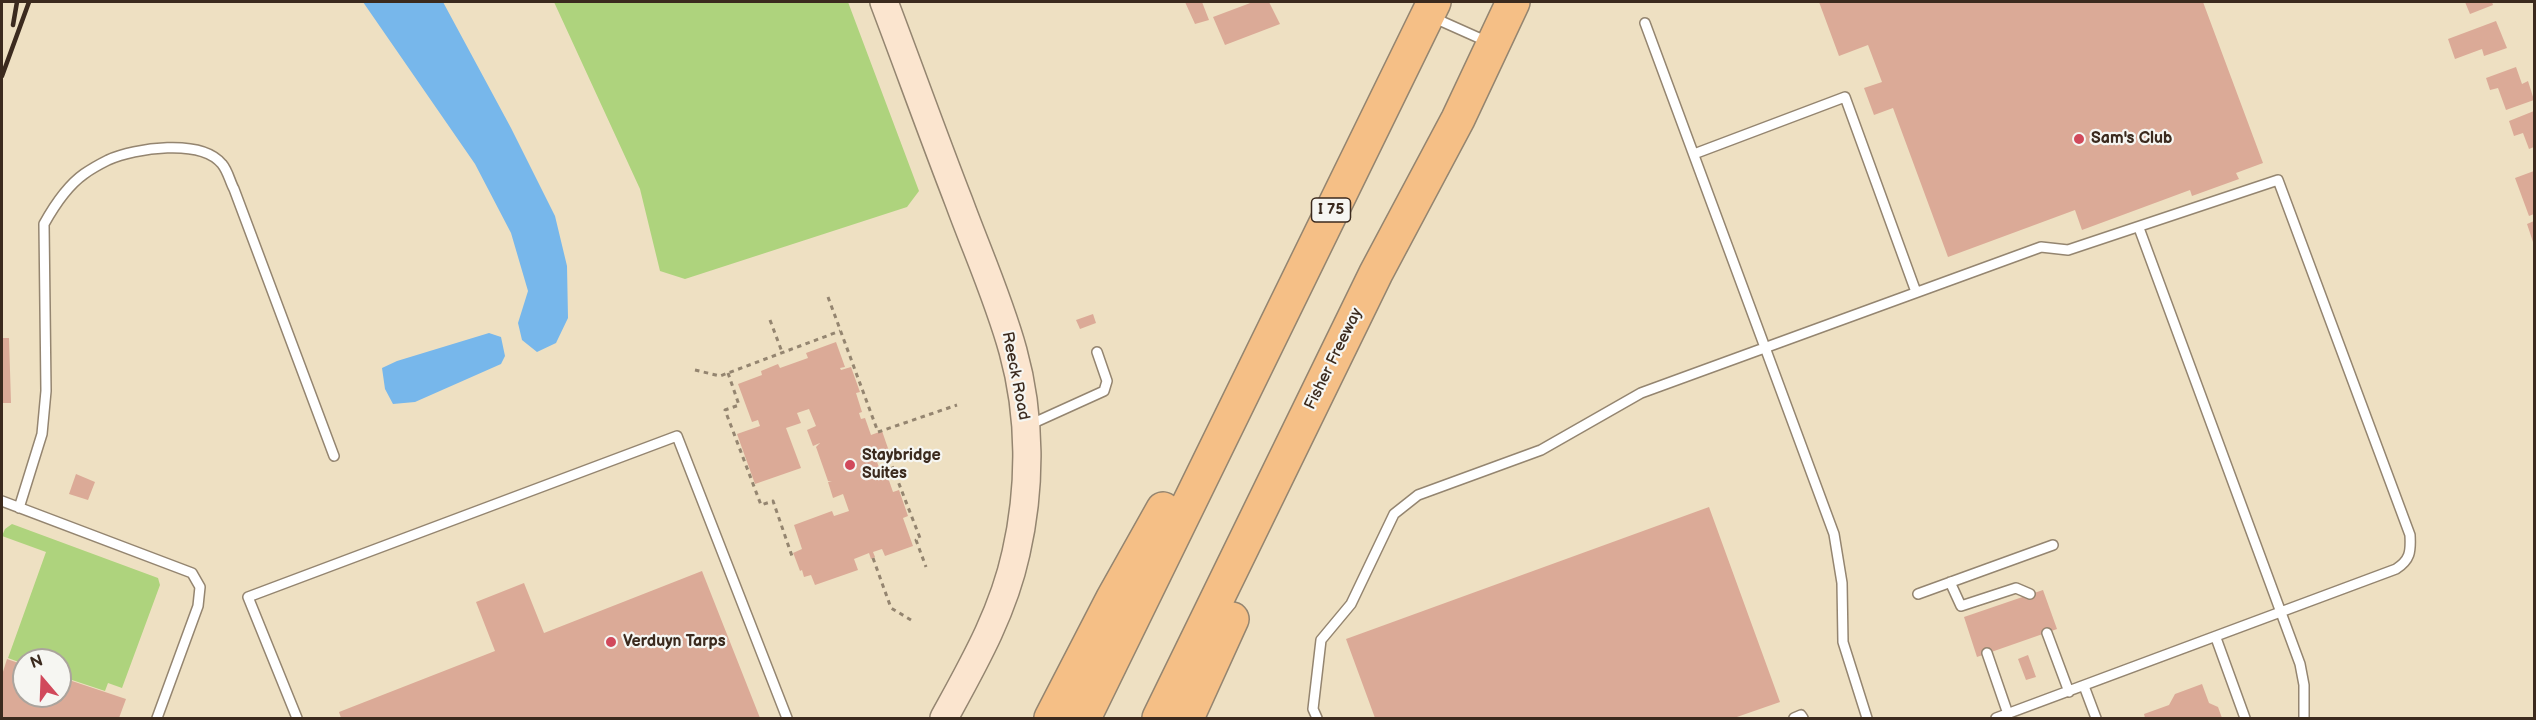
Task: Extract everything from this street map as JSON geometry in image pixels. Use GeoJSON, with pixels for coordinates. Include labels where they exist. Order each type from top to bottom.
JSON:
{"type":"FeatureCollection","features":[{"type":"Feature","properties":{"kind":"highway","name":"Fisher Freeway"},"geometry":{"type":"LineString","coordinates":[[1159,718],[1376,273],[1458,119],[1513,2]]}},
{"type":"Feature","properties":{"kind":"highway","name":"I 75"},"geometry":{"type":"LineString","coordinates":[[1084,718],[1431,8]]}},
{"type":"Feature","properties":{"kind":"highway"},"geometry":{"type":"LineString","coordinates":[[1051,718],[1113,598],[1172,493],[1230,419]]}},
{"type":"Feature","properties":{"kind":"highway"},"geometry":{"type":"LineString","coordinates":[[1187,718],[1244,594],[1288,455]]}},
{"type":"Feature","properties":{"kind":"street","name":"Reeck Road"},"geometry":{"type":"LineString","coordinates":[[884,2],[1006,325],[1020,382],[1026,427],[1025,498],[1016,555],[1002,602],[984,646],[944,718]]}},
{"type":"Feature","properties":{"kind":"lane"},"geometry":{"type":"LineString","coordinates":[[1431,8],[1494,44]]}},
{"type":"Feature","properties":{"kind":"lane"},"geometry":{"type":"LineString","coordinates":[[1645,23],[1834,534],[1842,583],[1843,642],[1867,718]]}},
{"type":"Feature","properties":{"kind":"lane"},"geometry":{"type":"LineString","coordinates":[[1694,154],[1845,97],[1916,292]]}},
{"type":"Feature","properties":{"kind":"lane"},"geometry":{"type":"LineString","coordinates":[[19,508],[42,434],[46,391],[44,224],[55,204],[82,176],[108,160],[140,151],[178,148],[206,151],[222,164],[234,189],[334,456]]}},
{"type":"Feature","properties":{"kind":"lane"},"geometry":{"type":"LineString","coordinates":[[1317,718],[1314,709],[1321,640],[1352,604],[1394,514],[1418,495],[1541,450],[1641,393],[1916,292],[2041,247],[2068,250],[2278,180],[2410,535],[2411,552],[2406,563],[2396,569],[2216,638],[1996,718]]}},
{"type":"Feature","properties":{"kind":"lane"},"geometry":{"type":"LineString","coordinates":[[2139,228],[2300,664],[2304,685],[2304,718]]}},
{"type":"Feature","properties":{"kind":"lane"},"geometry":{"type":"LineString","coordinates":[[1026,427],[1104,391],[1107,381],[1096,352]]}},
{"type":"Feature","properties":{"kind":"lane"},"geometry":{"type":"LineString","coordinates":[[297,718],[248,597],[677,436],[787,718]]}},
{"type":"Feature","properties":{"kind":"lane"},"geometry":{"type":"LineString","coordinates":[[2,501],[192,573],[200,587],[198,606],[157,718]]}},
{"type":"Feature","properties":{"kind":"lane"},"geometry":{"type":"LineString","coordinates":[[1918,594],[2053,545]]}},
{"type":"Feature","properties":{"kind":"lane"},"geometry":{"type":"LineString","coordinates":[[1950,582],[1961,606],[2016,588],[2030,594]]}},
{"type":"Feature","properties":{"kind":"lane"},"geometry":{"type":"LineString","coordinates":[[1968,604],[1973,614]]}},
{"type":"Feature","properties":{"kind":"lane"},"geometry":{"type":"LineString","coordinates":[[2047,633],[2069,692]]}},
{"type":"Feature","properties":{"kind":"lane"},"geometry":{"type":"LineString","coordinates":[[2216,638],[2245,718]]}},
{"type":"Feature","properties":{"kind":"lane"},"geometry":{"type":"LineString","coordinates":[[1987,653],[2008,714]]}},
{"type":"Feature","properties":{"kind":"lane"},"geometry":{"type":"LineString","coordinates":[[2084,686],[2096,718]]}},
{"type":"Feature","properties":{"kind":"lane"},"geometry":{"type":"LineString","coordinates":[[1794,718],[1802,715],[1803,718]]}},
{"type":"Feature","properties":{"kind":"path"},"geometry":{"type":"LineString","coordinates":[[828,297],[878,432],[957,405]]}},
{"type":"Feature","properties":{"kind":"path"},"geometry":{"type":"LineString","coordinates":[[770,320],[783,353]]}},
{"type":"Feature","properties":{"kind":"path"},"geometry":{"type":"LineString","coordinates":[[695,370],[720,376],[840,332]]}},
{"type":"Feature","properties":{"kind":"path"},"geometry":{"type":"LineString","coordinates":[[728,373],[739,405],[726,410],[761,505],[773,501],[792,556],[794,555]]}},
{"type":"Feature","properties":{"kind":"path"},"geometry":{"type":"LineString","coordinates":[[889,458],[920,538],[912,541]]}},
{"type":"Feature","properties":{"kind":"path"},"geometry":{"type":"LineString","coordinates":[[916,540],[926,567]]}},
{"type":"Feature","properties":{"kind":"path"},"geometry":{"type":"LineString","coordinates":[[873,558],[891,608],[911,620]]}},
{"type":"Feature","properties":{"kind":"green space"},"geometry":{"type":"Polygon","coordinates":[[[554,2],[848,2],[919,191],[907,207],[685,279],[660,271],[640,189],[554,2]]]}},
{"type":"Feature","properties":{"kind":"green space"},"geometry":{"type":"Polygon","coordinates":[[[12,524],[158,578],[160,585],[122,688],[108,683],[105,691],[72,680],[72,648],[12,648],[12,660],[8,658],[46,552],[2,536],[5,529],[12,524]]]}},
{"type":"Feature","properties":{"kind":"water"},"geometry":{"type":"Polygon","coordinates":[[[363,2],[443,2],[511,128],[555,216],[567,266],[568,318],[556,343],[537,352],[522,340],[518,323],[528,291],[511,233],[475,164],[363,2]]]}},
{"type":"Feature","properties":{"kind":"water"},"geometry":{"type":"Polygon","coordinates":[[[489,333],[501,337],[505,356],[501,364],[415,402],[393,404],[385,389],[382,368],[397,361],[489,333]]]}},
{"type":"Feature","properties":{"kind":"building"},"geometry":{"type":"Polygon","coordinates":[[[1185,2],[1202,2],[1209,20],[1195,24],[1185,2]]]}},
{"type":"Feature","properties":{"kind":"building"},"geometry":{"type":"Polygon","coordinates":[[[1253,2],[1269,2],[1280,24],[1225,45],[1213,17],[1253,2]]]}},
{"type":"Feature","properties":{"kind":"building","name":"Sam's Club"},"geometry":{"type":"Polygon","coordinates":[[[1819,2],[2203,2],[2263,163],[2236,173],[2239,179],[2192,196],[2190,190],[2082,230],[2075,210],[1948,257],[1893,108],[1874,115],[1864,88],[1882,82],[1868,45],[1839,56],[1819,2]]]}},
{"type":"Feature","properties":{"kind":"building"},"geometry":{"type":"Polygon","coordinates":[[[2465,2],[2492,2],[2493,5],[2470,14],[2465,2]]]}},
{"type":"Feature","properties":{"kind":"building"},"geometry":{"type":"Polygon","coordinates":[[[2496,21],[2507,48],[2484,56],[2482,49],[2455,59],[2448,39],[2496,21]]]}},
{"type":"Feature","properties":{"kind":"building"},"geometry":{"type":"Polygon","coordinates":[[[2516,67],[2522,84],[2528,81],[2534,100],[2506,110],[2498,88],[2490,90],[2486,78],[2516,67]]]}},
{"type":"Feature","properties":{"kind":"building"},"geometry":{"type":"Polygon","coordinates":[[[2534,111],[2534,147],[2529,149],[2523,133],[2514,136],[2509,121],[2534,111]]]}},
{"type":"Feature","properties":{"kind":"building"},"geometry":{"type":"Polygon","coordinates":[[[2534,171],[2534,214],[2529,216],[2515,178],[2534,171]]]}},
{"type":"Feature","properties":{"kind":"building"},"geometry":{"type":"Polygon","coordinates":[[[2534,221],[2534,245],[2527,224],[2534,221]]]}},
{"type":"Feature","properties":{"kind":"building"},"geometry":{"type":"Polygon","coordinates":[[[1093,314],[1096,323],[1080,329],[1076,320],[1093,314]]]}},
{"type":"Feature","properties":{"kind":"building"},"geometry":{"type":"Polygon","coordinates":[[[2,338],[9,338],[11,403],[2,403],[2,338]]]}},
{"type":"Feature","properties":{"kind":"building","name":"Staybridge Suites"},"geometry":{"type":"Polygon","coordinates":[[[836,342],[845,367],[840,368],[841,370],[851,367],[860,392],[856,393],[862,412],[859,413],[861,419],[865,418],[871,435],[882,431],[891,457],[877,462],[881,473],[886,472],[893,492],[899,490],[908,516],[903,518],[913,546],[885,556],[882,549],[873,552],[875,557],[871,559],[869,553],[854,559],[858,570],[815,585],[811,575],[804,577],[793,553],[802,549],[794,525],[832,511],[834,516],[849,511],[843,494],[833,498],[828,482],[832,481],[828,481],[816,447],[820,443],[813,446],[807,430],[816,426],[809,409],[797,413],[801,423],[786,428],[801,468],[755,484],[737,434],[760,426],[758,420],[752,422],[738,384],[762,375],[761,371],[778,364],[780,368],[808,358],[806,353],[836,342]]]}},
{"type":"Feature","properties":{"kind":"building"},"geometry":{"type":"Polygon","coordinates":[[[76,474],[95,482],[88,500],[69,494],[76,474]]]}},
{"type":"Feature","properties":{"kind":"building"},"geometry":{"type":"Polygon","coordinates":[[[1709,507],[1780,702],[1734,718],[1375,718],[1346,639],[1709,507]]]}},
{"type":"Feature","properties":{"kind":"building","name":"Verduyn Tarps"},"geometry":{"type":"Polygon","coordinates":[[[702,571],[760,718],[341,718],[339,712],[495,651],[476,602],[524,583],[544,633],[702,571]]]}},
{"type":"Feature","properties":{"kind":"building"},"geometry":{"type":"Polygon","coordinates":[[[2043,590],[2057,629],[1977,657],[1964,617],[2043,590]]]}},
{"type":"Feature","properties":{"kind":"building"},"geometry":{"type":"Polygon","coordinates":[[[2028,655],[2036,677],[2026,680],[2018,659],[2028,655]]]}},
{"type":"Feature","properties":{"kind":"building"},"geometry":{"type":"Polygon","coordinates":[[[7,659],[12,661],[12,708],[72,708],[72,681],[126,699],[119,718],[2,718],[2,675],[7,659]]]}},
{"type":"Feature","properties":{"kind":"building"},"geometry":{"type":"Polygon","coordinates":[[[2202,684],[2209,703],[2218,707],[2222,718],[2145,718],[2144,714],[2169,705],[2175,694],[2202,684]]]}},
{"type":"Feature","properties":{"kind":"railway"},"geometry":{"type":"LineString","coordinates":[[13,25],[17,2]]}},
{"type":"Feature","properties":{"kind":"railway"},"geometry":{"type":"LineString","coordinates":[[2,76],[29,2]]}},
{"type":"Feature","properties":{"kind":"place","name":"Sam's Club"},"geometry":{"type":"Point","coordinates":[2079,139]}},
{"type":"Feature","properties":{"kind":"place","name":"Staybridge Suites"},"geometry":{"type":"Point","coordinates":[850,465]}},
{"type":"Feature","properties":{"kind":"place","name":"Verduyn Tarps"},"geometry":{"type":"Point","coordinates":[611,642]}}]}
